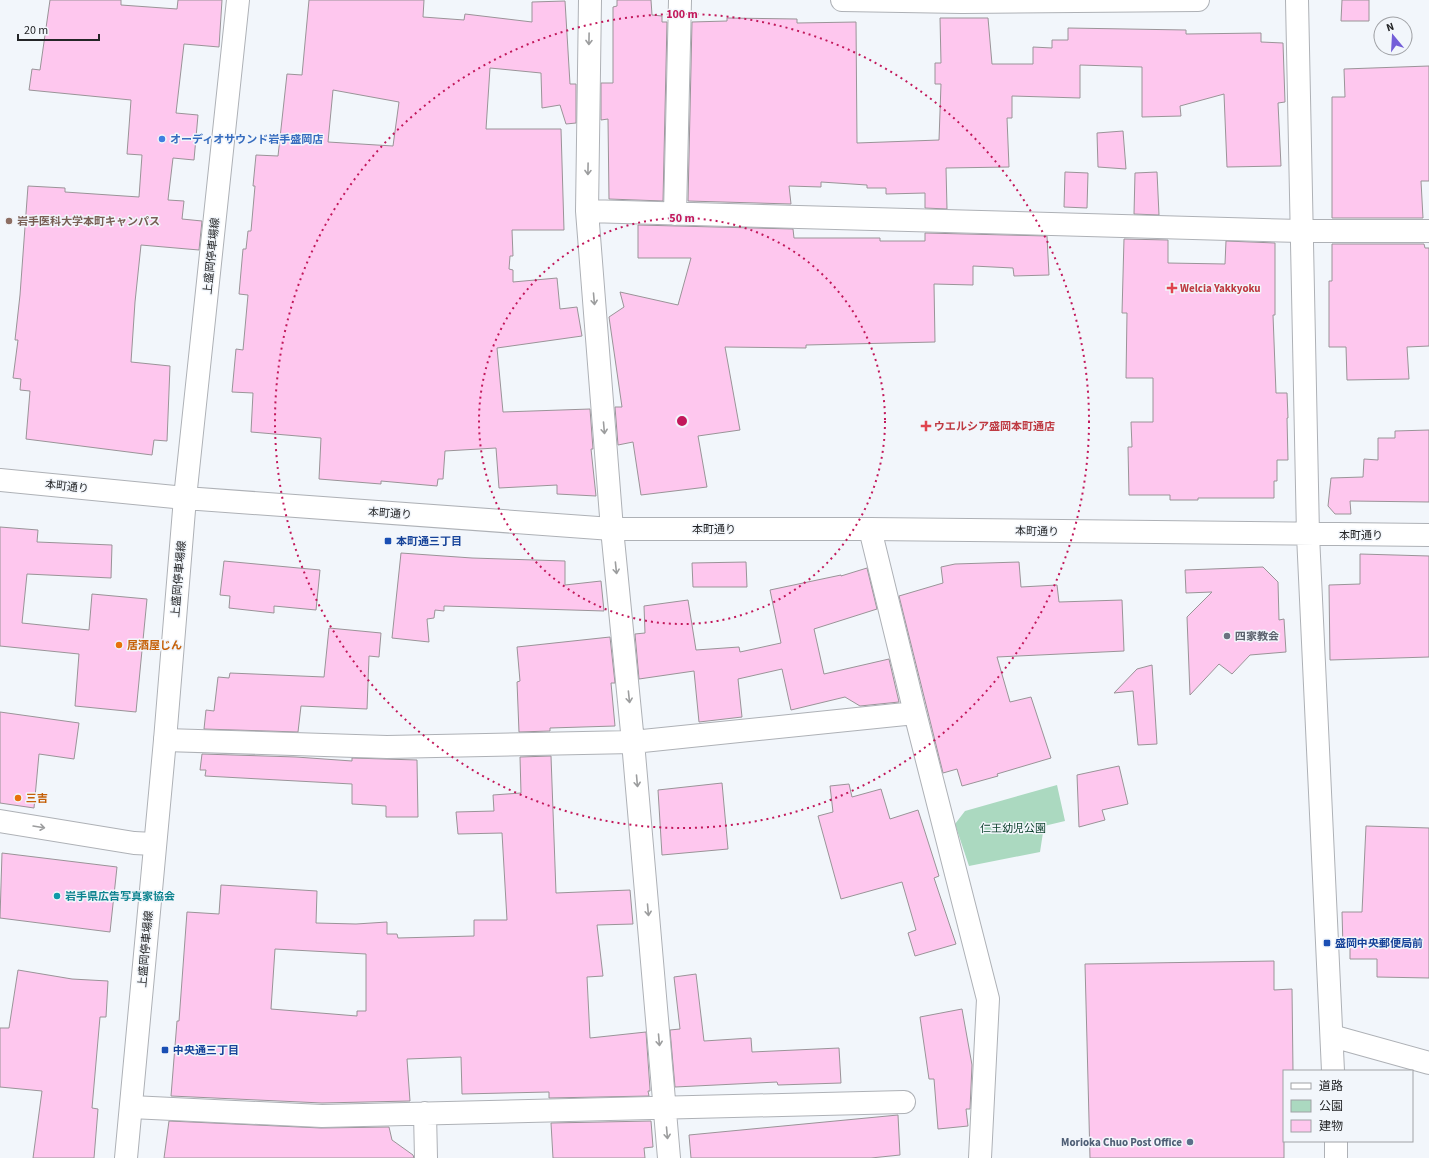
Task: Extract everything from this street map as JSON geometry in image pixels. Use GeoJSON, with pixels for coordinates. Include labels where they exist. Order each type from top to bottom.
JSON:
{"type":"FeatureCollection","features":[{"type":"Feature","properties":{"kind":"street","name":"上盛岡停車場線"},"geometry":{"type":"LineString","coordinates":[[126,1158],[154,844],[165,740],[185,498],[238,0]]}},
{"type":"Feature","properties":{"kind":"street"},"geometry":{"type":"LineString","coordinates":[[590,0],[587,211],[612,529],[633,742],[670,1158]]}},
{"type":"Feature","properties":{"kind":"street"},"geometry":{"type":"LineString","coordinates":[[675,214],[680,0]]}},
{"type":"Feature","properties":{"kind":"street"},"geometry":{"type":"LineString","coordinates":[[842,0],[1198,0]]}},
{"type":"Feature","properties":{"kind":"street"},"geometry":{"type":"LineString","coordinates":[[1296,0],[1308,535],[1333,1070]]}},
{"type":"Feature","properties":{"kind":"street"},"geometry":{"type":"LineString","coordinates":[[587,211],[1301,231],[1429,231]]}},
{"type":"Feature","properties":{"kind":"street","name":"本町通り"},"geometry":{"type":"LineString","coordinates":[[0,480],[185,498],[612,529],[870,529],[1308,535],[1429,535]]}},
{"type":"Feature","properties":{"kind":"street"},"geometry":{"type":"LineString","coordinates":[[870,529],[988,999],[980,1158]]}},
{"type":"Feature","properties":{"kind":"street"},"geometry":{"type":"LineString","coordinates":[[165,740],[387,746],[633,742],[915,713]]}},
{"type":"Feature","properties":{"kind":"street"},"geometry":{"type":"LineString","coordinates":[[0,821],[134,843],[154,844]]}},
{"type":"Feature","properties":{"kind":"street"},"geometry":{"type":"LineString","coordinates":[[1332,1036],[1429,1063]]}},
{"type":"Feature","properties":{"kind":"street"},"geometry":{"type":"LineString","coordinates":[[131,1107],[160,1110],[322,1116],[904,1102]]}},
{"type":"Feature","properties":{"kind":"street"},"geometry":{"type":"LineString","coordinates":[[425,1113],[426,1158]]}},
{"type":"Feature","properties":{"kind":"street"},"geometry":{"type":"LineString","coordinates":[[1336,1142],[1336,1158]]}},
{"type":"Feature","properties":{"kind":"green space","name":"仁王幼児公園"},"geometry":{"type":"Polygon","coordinates":[[[1057,785],[1065,821],[1044,826],[1040,852],[969,866],[955,824],[965,811],[1057,785]]]}},
{"type":"Feature","properties":{"kind":"building"},"geometry":{"type":"Polygon","coordinates":[[[50,0],[121,0],[121,5],[177,9],[178,0],[222,0],[219,47],[184,44],[176,113],[198,115],[194,160],[173,158],[168,200],[184,201],[182,219],[202,221],[199,250],[141,245],[131,362],[170,366],[167,441],[154,440],[152,455],[26,439],[30,391],[20,390],[21,379],[13,378],[18,340],[15,340],[28,186],[65,188],[65,192],[139,197],[142,155],[127,154],[131,100],[29,90],[32,69],[40,70],[50,0]]]}},
{"type":"Feature","properties":{"kind":"building"},"geometry":{"type":"Polygon","coordinates":[[[309,0],[424,0],[423,17],[464,20],[465,14],[532,22],[532,2],[565,1],[570,84],[576,84],[576,123],[566,124],[560,105],[542,108],[541,73],[490,68],[486,129],[561,129],[564,230],[512,230],[513,256],[510,256],[509,269],[513,270],[513,282],[557,278],[560,309],[577,307],[582,336],[497,348],[503,412],[590,409],[593,449],[591,449],[596,496],[557,494],[557,485],[499,488],[496,448],[445,451],[443,479],[438,479],[437,486],[381,481],[381,484],[319,479],[321,438],[251,432],[253,393],[232,392],[236,349],[243,350],[248,295],[239,294],[243,249],[246,249],[248,231],[251,231],[256,155],[278,156],[287,74],[302,75],[309,0]],[[333,90],[328,142],[393,146],[399,102],[333,90]]]}},
{"type":"Feature","properties":{"kind":"building"},"geometry":{"type":"Polygon","coordinates":[[[617,0],[651,0],[652,15],[662,16],[662,22],[667,22],[663,201],[609,199],[608,119],[601,120],[601,83],[613,83],[613,7],[617,6],[617,0]]]}},
{"type":"Feature","properties":{"kind":"building"},"geometry":{"type":"Polygon","coordinates":[[[1342,0],[1369,0],[1369,21],[1341,21],[1342,0]]]}},
{"type":"Feature","properties":{"kind":"building"},"geometry":{"type":"Polygon","coordinates":[[[727,18],[797,19],[797,23],[856,22],[857,143],[939,140],[941,84],[935,84],[935,63],[941,63],[940,18],[988,18],[992,64],[1033,64],[1033,47],[1052,48],[1052,40],[1068,40],[1068,28],[1186,30],[1186,34],[1261,33],[1261,42],[1283,43],[1285,102],[1278,103],[1281,166],[1227,167],[1224,94],[1180,106],[1181,116],[1142,117],[1142,67],[1080,65],[1080,98],[1012,96],[1012,118],[1007,118],[1009,167],[946,168],[947,209],[925,208],[925,193],[886,194],[886,188],[867,188],[867,185],[821,182],[821,187],[789,186],[791,204],[688,201],[692,22],[727,21],[727,18]]]}},
{"type":"Feature","properties":{"kind":"building"},"geometry":{"type":"Polygon","coordinates":[[[1429,66],[1429,181],[1421,181],[1423,218],[1332,218],[1332,97],[1345,97],[1344,69],[1429,66]]]}},
{"type":"Feature","properties":{"kind":"building"},"geometry":{"type":"Polygon","coordinates":[[[1123,131],[1126,169],[1098,167],[1097,133],[1123,131]]]}},
{"type":"Feature","properties":{"kind":"building"},"geometry":{"type":"Polygon","coordinates":[[[1065,172],[1088,173],[1087,208],[1064,207],[1065,172]]]}},
{"type":"Feature","properties":{"kind":"building"},"geometry":{"type":"Polygon","coordinates":[[[1157,172],[1159,215],[1134,214],[1135,173],[1157,172]]]}},
{"type":"Feature","properties":{"kind":"building"},"geometry":{"type":"Polygon","coordinates":[[[638,225],[793,229],[794,238],[880,238],[880,241],[925,241],[925,233],[1047,236],[1049,275],[1014,276],[1013,268],[973,266],[973,285],[934,284],[935,342],[806,345],[806,348],[725,347],[740,430],[698,436],[707,487],[641,495],[633,442],[618,445],[615,407],[622,407],[609,317],[624,307],[620,292],[678,305],[691,258],[638,258],[638,225]]]}},
{"type":"Feature","properties":{"kind":"building"},"geometry":{"type":"Polygon","coordinates":[[[1124,239],[1168,240],[1168,263],[1225,264],[1226,241],[1275,243],[1275,315],[1273,315],[1276,393],[1287,393],[1288,460],[1277,460],[1277,481],[1274,481],[1274,498],[1198,498],[1198,500],[1170,500],[1170,495],[1129,495],[1128,447],[1132,447],[1131,422],[1153,422],[1153,378],[1126,378],[1127,313],[1122,313],[1124,239]]]}},
{"type":"Feature","properties":{"kind":"building"},"geometry":{"type":"Polygon","coordinates":[[[1332,244],[1424,244],[1425,248],[1429,248],[1429,346],[1407,347],[1409,379],[1347,380],[1346,347],[1329,347],[1329,281],[1332,281],[1332,244]]]}},
{"type":"Feature","properties":{"kind":"building"},"geometry":{"type":"Polygon","coordinates":[[[1429,430],[1429,502],[1350,501],[1351,514],[1335,514],[1328,506],[1331,478],[1363,477],[1364,459],[1378,460],[1378,438],[1395,438],[1395,431],[1429,430]]]}},
{"type":"Feature","properties":{"kind":"building"},"geometry":{"type":"Polygon","coordinates":[[[0,527],[38,530],[37,542],[112,545],[111,578],[27,574],[22,623],[89,630],[92,594],[147,599],[136,712],[75,706],[79,654],[0,646],[0,527]]]}},
{"type":"Feature","properties":{"kind":"building"},"geometry":{"type":"Polygon","coordinates":[[[401,553],[472,558],[565,561],[565,585],[601,581],[604,611],[444,606],[444,611],[435,610],[434,618],[427,619],[429,642],[392,638],[401,553]]]}},
{"type":"Feature","properties":{"kind":"building"},"geometry":{"type":"Polygon","coordinates":[[[1360,554],[1429,556],[1429,657],[1330,660],[1329,585],[1360,584],[1360,554]]]}},
{"type":"Feature","properties":{"kind":"building"},"geometry":{"type":"Polygon","coordinates":[[[224,561],[320,570],[316,610],[274,606],[274,613],[229,608],[230,596],[220,595],[224,561]]]}},
{"type":"Feature","properties":{"kind":"building"},"geometry":{"type":"Polygon","coordinates":[[[746,562],[747,587],[693,587],[692,563],[746,562]]]}},
{"type":"Feature","properties":{"kind":"building"},"geometry":{"type":"Polygon","coordinates":[[[1019,562],[1021,587],[1057,585],[1059,602],[1122,600],[1124,651],[997,657],[1010,702],[1031,697],[1051,758],[997,774],[998,776],[962,786],[957,769],[943,773],[899,596],[943,583],[941,567],[955,564],[1019,562]]]}},
{"type":"Feature","properties":{"kind":"building","name":"四家教会"},"geometry":{"type":"Polygon","coordinates":[[[1263,567],[1278,582],[1279,620],[1284,619],[1286,652],[1250,655],[1232,674],[1219,664],[1190,695],[1187,617],[1212,592],[1186,593],[1185,570],[1263,567]]]}},
{"type":"Feature","properties":{"kind":"building"},"geometry":{"type":"Polygon","coordinates":[[[867,568],[877,609],[814,629],[824,674],[889,659],[899,702],[860,706],[845,697],[791,710],[782,669],[738,679],[742,717],[699,722],[694,671],[639,679],[635,634],[645,633],[644,606],[688,600],[696,650],[739,647],[740,652],[781,643],[770,590],[841,576],[867,568]]]}},
{"type":"Feature","properties":{"kind":"building"},"geometry":{"type":"Polygon","coordinates":[[[329,628],[381,633],[379,657],[369,656],[367,709],[301,706],[298,732],[204,729],[206,710],[214,711],[218,677],[229,678],[230,673],[324,677],[329,628]]]}},
{"type":"Feature","properties":{"kind":"building"},"geometry":{"type":"Polygon","coordinates":[[[610,637],[615,683],[611,683],[615,726],[550,728],[550,731],[519,732],[517,682],[520,681],[517,647],[610,637]]]}},
{"type":"Feature","properties":{"kind":"building"},"geometry":{"type":"Polygon","coordinates":[[[1152,665],[1157,744],[1138,745],[1133,691],[1114,693],[1137,669],[1152,665]]]}},
{"type":"Feature","properties":{"kind":"building"},"geometry":{"type":"Polygon","coordinates":[[[0,712],[79,723],[74,759],[39,754],[34,808],[0,803],[0,712]]]}},
{"type":"Feature","properties":{"kind":"building"},"geometry":{"type":"Polygon","coordinates":[[[202,754],[296,757],[352,761],[352,758],[417,760],[418,817],[386,817],[386,806],[352,804],[352,784],[205,776],[206,770],[200,770],[202,754]]]}},
{"type":"Feature","properties":{"kind":"building"},"geometry":{"type":"Polygon","coordinates":[[[551,756],[556,893],[630,890],[633,924],[597,925],[603,976],[587,977],[590,1038],[646,1032],[650,1089],[650,1091],[648,1091],[649,1096],[549,1098],[549,1092],[462,1094],[461,1057],[407,1059],[410,1101],[322,1103],[171,1096],[177,1021],[179,1021],[187,912],[219,914],[221,885],[317,891],[316,923],[356,924],[387,922],[387,934],[397,934],[398,938],[474,936],[474,920],[507,920],[502,833],[458,834],[456,812],[494,811],[493,795],[521,793],[520,757],[551,756]],[[275,949],[271,1009],[357,1016],[357,1011],[366,1011],[366,954],[275,949]]]}},
{"type":"Feature","properties":{"kind":"building"},"geometry":{"type":"Polygon","coordinates":[[[1119,766],[1128,804],[1102,810],[1105,820],[1079,827],[1077,775],[1119,766]]]}},
{"type":"Feature","properties":{"kind":"building"},"geometry":{"type":"Polygon","coordinates":[[[722,783],[728,849],[662,855],[658,790],[722,783]]]}},
{"type":"Feature","properties":{"kind":"building"},"geometry":{"type":"Polygon","coordinates":[[[849,784],[852,797],[881,789],[890,819],[918,810],[939,876],[934,878],[956,944],[915,956],[908,933],[916,930],[902,882],[841,899],[818,816],[833,812],[830,786],[849,784]]]}},
{"type":"Feature","properties":{"kind":"building"},"geometry":{"type":"Polygon","coordinates":[[[1366,826],[1429,828],[1429,978],[1377,977],[1377,959],[1350,959],[1350,948],[1343,948],[1342,912],[1362,912],[1366,826]]]}},
{"type":"Feature","properties":{"kind":"building","name":"岩手県広告写真家協会"},"geometry":{"type":"Polygon","coordinates":[[[2,853],[117,867],[110,932],[0,918],[2,853]]]}},
{"type":"Feature","properties":{"kind":"building"},"geometry":{"type":"Polygon","coordinates":[[[1274,961],[1274,990],[1292,989],[1293,1070],[1283,1070],[1284,1158],[1090,1158],[1085,964],[1274,961]]]}},
{"type":"Feature","properties":{"kind":"building"},"geometry":{"type":"Polygon","coordinates":[[[18,970],[72,979],[108,981],[106,1017],[100,1017],[92,1108],[98,1109],[94,1158],[33,1158],[42,1091],[0,1087],[0,1028],[9,1028],[18,970]]]}},
{"type":"Feature","properties":{"kind":"building"},"geometry":{"type":"Polygon","coordinates":[[[696,974],[704,1041],[751,1038],[752,1052],[839,1048],[841,1083],[778,1085],[777,1082],[675,1087],[670,1030],[680,1029],[674,977],[696,974]]]}},
{"type":"Feature","properties":{"kind":"building"},"geometry":{"type":"Polygon","coordinates":[[[962,1009],[972,1065],[970,1109],[966,1109],[968,1126],[938,1129],[934,1079],[929,1079],[920,1017],[962,1009]]]}},
{"type":"Feature","properties":{"kind":"building"},"geometry":{"type":"Polygon","coordinates":[[[898,1115],[900,1155],[871,1158],[691,1158],[689,1135],[898,1115]]]}},
{"type":"Feature","properties":{"kind":"building"},"geometry":{"type":"Polygon","coordinates":[[[169,1121],[321,1128],[389,1127],[392,1140],[413,1155],[414,1158],[164,1158],[169,1121]]]}},
{"type":"Feature","properties":{"kind":"building"},"geometry":{"type":"Polygon","coordinates":[[[651,1121],[653,1147],[644,1148],[645,1158],[553,1158],[551,1123],[651,1121]]]}},
{"type":"Feature","properties":{"kind":"place","name":"オーディオサウンド岩手盛岡店"},"geometry":{"type":"Point","coordinates":[162,139]}},
{"type":"Feature","properties":{"kind":"place","name":"岩手医科大学本町キャンパス"},"geometry":{"type":"Point","coordinates":[9,221]}},
{"type":"Feature","properties":{"kind":"place","name":"Welcia Yakkyoku"},"geometry":{"type":"Point","coordinates":[1172,288]}},
{"type":"Feature","properties":{"kind":"place","name":"ウエルシア盛岡本町通店"},"geometry":{"type":"Point","coordinates":[926,426]}},
{"type":"Feature","properties":{"kind":"place","name":"本町通三丁目"},"geometry":{"type":"Point","coordinates":[388,541]}},
{"type":"Feature","properties":{"kind":"place","name":"四家教会"},"geometry":{"type":"Point","coordinates":[1227,636]}},
{"type":"Feature","properties":{"kind":"place","name":"居酒屋じん"},"geometry":{"type":"Point","coordinates":[119,645]}},
{"type":"Feature","properties":{"kind":"place","name":"三吉"},"geometry":{"type":"Point","coordinates":[18,798]}},
{"type":"Feature","properties":{"kind":"place","name":"岩手県広告写真家協会"},"geometry":{"type":"Point","coordinates":[57,896]}},
{"type":"Feature","properties":{"kind":"place","name":"盛岡中央郵便局前"},"geometry":{"type":"Point","coordinates":[1327,943]}},
{"type":"Feature","properties":{"kind":"place","name":"中央通三丁目"},"geometry":{"type":"Point","coordinates":[165,1050]}},
{"type":"Feature","properties":{"kind":"place","name":"Morioka Chuo Post Office"},"geometry":{"type":"Point","coordinates":[1190,1142]}}]}
